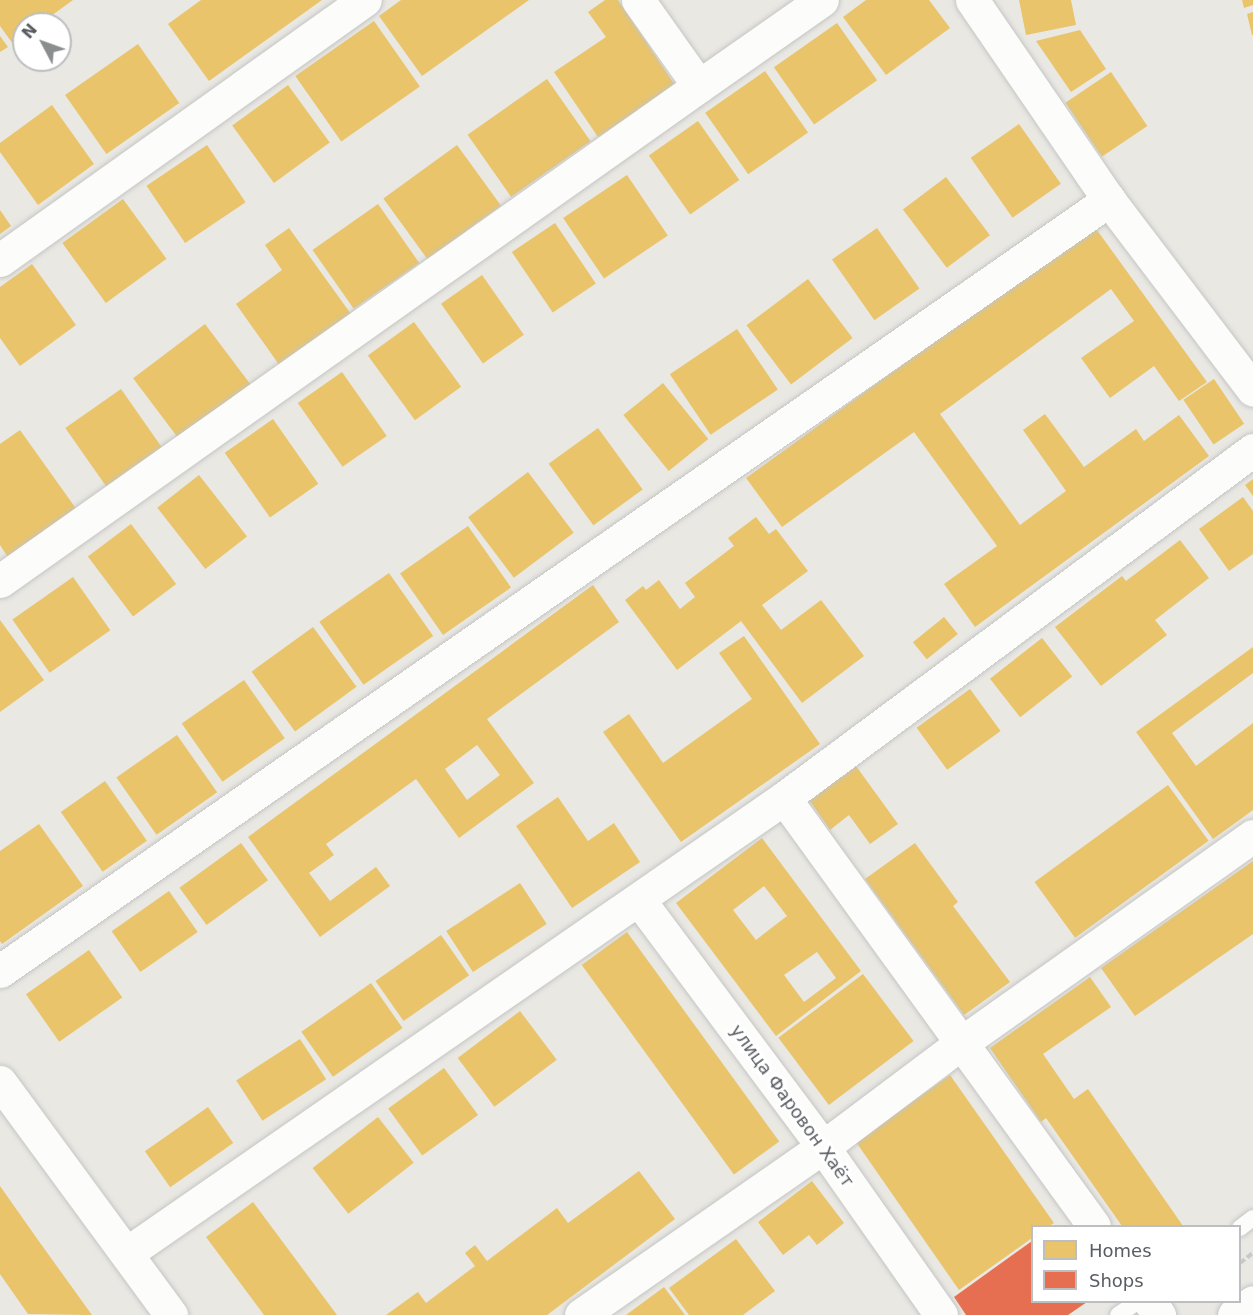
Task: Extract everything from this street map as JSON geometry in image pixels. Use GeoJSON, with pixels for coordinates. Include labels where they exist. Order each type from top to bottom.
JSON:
{"type":"FeatureCollection","features":[{"type":"Feature","properties":{"kind":"street"},"geometry":{"type":"LineString","coordinates":[[0,260],[365,0]]}},
{"type":"Feature","properties":{"kind":"street"},"geometry":{"type":"LineString","coordinates":[[638,0],[699,86]]}},
{"type":"Feature","properties":{"kind":"street"},"geometry":{"type":"LineString","coordinates":[[0,581],[822,0]]}},
{"type":"Feature","properties":{"kind":"street"},"geometry":{"type":"LineString","coordinates":[[972,0],[1109,200],[1253,390]]}},
{"type":"Feature","properties":{"kind":"street"},"geometry":{"type":"LineString","coordinates":[[0,971],[1109,200]]}},
{"type":"Feature","properties":{"kind":"street"},"geometry":{"type":"LineString","coordinates":[[127,1253],[784,798],[1253,450]]}},
{"type":"Feature","properties":{"kind":"street"},"geometry":{"type":"LineString","coordinates":[[784,798],[1093,1225]]}},
{"type":"Feature","properties":{"kind":"street"},"geometry":{"type":"LineString","coordinates":[[581,1315],[823,1147],[960,1044],[1253,836]]}},
{"type":"Feature","properties":{"kind":"street","name":"улица Фаровон Хаёт"},"geometry":{"type":"LineString","coordinates":[[639,900],[823,1147],[941,1315]]}},
{"type":"Feature","properties":{"kind":"street"},"geometry":{"type":"LineString","coordinates":[[0,1082],[171,1315]]}},
{"type":"Feature","properties":{"kind":"street"},"geometry":{"type":"LineString","coordinates":[[1234,1315],[1253,1302]]}},
{"type":"Feature","properties":{"kind":"lane"},"geometry":{"type":"LineString","coordinates":[[988,0],[995,35]]}},
{"type":"Feature","properties":{"kind":"lane"},"geometry":{"type":"LineString","coordinates":[[1118,1315],[1136,1303]]}},
{"type":"Feature","properties":{"kind":"building: Homes"},"geometry":{"type":"Polygon","coordinates":[[[0,0],[73,0],[56,12],[12,12],[12,43],[0,26],[0,0]]]}},
{"type":"Feature","properties":{"kind":"building: Homes"},"geometry":{"type":"Polygon","coordinates":[[[201,0],[322,0],[209,81],[168,24],[201,0]]]}},
{"type":"Feature","properties":{"kind":"building: Homes"},"geometry":{"type":"Polygon","coordinates":[[[401,0],[529,0],[422,76],[379,16],[401,0]]]}},
{"type":"Feature","properties":{"kind":"building: Homes"},"geometry":{"type":"Polygon","coordinates":[[[605,0],[618,0],[675,85],[598,137],[554,72],[606,37],[588,12],[605,0]]]}},
{"type":"Feature","properties":{"kind":"building: Homes"},"geometry":{"type":"Polygon","coordinates":[[[866,0],[929,0],[950,28],[886,75],[843,17],[866,0]]]}},
{"type":"Feature","properties":{"kind":"building: Homes"},"geometry":{"type":"Polygon","coordinates":[[[1019,0],[1071,0],[1076,25],[1026,35],[1019,0]]]}},
{"type":"Feature","properties":{"kind":"building: Homes"},"geometry":{"type":"Polygon","coordinates":[[[1242,0],[1253,0],[1253,5],[1244,8],[1242,0]]]}},
{"type":"Feature","properties":{"kind":"building: Homes"},"geometry":{"type":"Polygon","coordinates":[[[1253,12],[1253,35],[1252,35],[1247,14],[1253,12]]]}},
{"type":"Feature","properties":{"kind":"building: Homes"},"geometry":{"type":"Polygon","coordinates":[[[374,21],[420,87],[341,142],[295,76],[374,21]]]}},
{"type":"Feature","properties":{"kind":"building: Homes"},"geometry":{"type":"Polygon","coordinates":[[[837,23],[877,80],[814,125],[774,67],[837,23]]]}},
{"type":"Feature","properties":{"kind":"building: Homes"},"geometry":{"type":"Polygon","coordinates":[[[1080,30],[1106,69],[1071,92],[1036,41],[1080,30]]]}},
{"type":"Feature","properties":{"kind":"building: Homes"},"geometry":{"type":"Polygon","coordinates":[[[0,36],[8,47],[0,52],[0,36]]]}},
{"type":"Feature","properties":{"kind":"building: Homes"},"geometry":{"type":"Polygon","coordinates":[[[138,44],[179,103],[106,154],[65,95],[138,44]]]}},
{"type":"Feature","properties":{"kind":"building: Homes"},"geometry":{"type":"Polygon","coordinates":[[[765,71],[808,132],[748,174],[705,113],[765,71]]]}},
{"type":"Feature","properties":{"kind":"building: Homes"},"geometry":{"type":"Polygon","coordinates":[[[1111,72],[1147,126],[1102,157],[1065,103],[1111,72]]]}},
{"type":"Feature","properties":{"kind":"building: Homes"},"geometry":{"type":"Polygon","coordinates":[[[547,79],[591,141],[511,197],[468,135],[547,79]]]}},
{"type":"Feature","properties":{"kind":"building: Homes"},"geometry":{"type":"Polygon","coordinates":[[[288,85],[330,142],[274,183],[232,126],[288,85]]]}},
{"type":"Feature","properties":{"kind":"building: Homes"},"geometry":{"type":"Polygon","coordinates":[[[52,105],[94,164],[38,205],[0,152],[0,143],[52,105]]]}},
{"type":"Feature","properties":{"kind":"building: Homes"},"geometry":{"type":"Polygon","coordinates":[[[698,121],[739,180],[690,214],[649,155],[698,121]]]}},
{"type":"Feature","properties":{"kind":"building: Homes"},"geometry":{"type":"Polygon","coordinates":[[[1019,124],[1061,184],[1013,218],[971,158],[1019,124]]]}},
{"type":"Feature","properties":{"kind":"building: Homes"},"geometry":{"type":"Polygon","coordinates":[[[207,145],[246,202],[185,243],[146,186],[207,145]]]}},
{"type":"Feature","properties":{"kind":"building: Homes"},"geometry":{"type":"Polygon","coordinates":[[[457,145],[501,206],[427,259],[383,198],[457,145]]]}},
{"type":"Feature","properties":{"kind":"building: Homes"},"geometry":{"type":"Polygon","coordinates":[[[627,175],[668,236],[604,279],[563,218],[627,175]]]}},
{"type":"Feature","properties":{"kind":"building: Homes"},"geometry":{"type":"Polygon","coordinates":[[[946,177],[990,235],[947,268],[903,209],[946,177]]]}},
{"type":"Feature","properties":{"kind":"building: Homes"},"geometry":{"type":"Polygon","coordinates":[[[123,199],[166,259],[106,303],[62,243],[123,199]]]}},
{"type":"Feature","properties":{"kind":"building: Homes"},"geometry":{"type":"Polygon","coordinates":[[[378,204],[419,263],[354,309],[312,250],[378,204]]]}},
{"type":"Feature","properties":{"kind":"building: Homes"},"geometry":{"type":"Polygon","coordinates":[[[0,210],[11,226],[0,234],[0,210]]]}},
{"type":"Feature","properties":{"kind":"building: Homes"},"geometry":{"type":"Polygon","coordinates":[[[555,223],[596,284],[553,313],[512,252],[555,223]]]}},
{"type":"Feature","properties":{"kind":"building: Homes"},"geometry":{"type":"Polygon","coordinates":[[[1094,226],[1207,382],[1179,401],[1154,366],[1110,398],[1081,358],[1134,321],[1111,289],[940,414],[1020,525],[1066,491],[1023,430],[1045,414],[1084,467],[1136,429],[1144,441],[1179,415],[1209,456],[975,627],[944,584],[997,546],[914,432],[782,527],[746,478],[1094,226]]]}},
{"type":"Feature","properties":{"kind":"building: Homes"},"geometry":{"type":"Polygon","coordinates":[[[289,228],[351,314],[280,366],[236,304],[282,270],[265,245],[289,228]]]}},
{"type":"Feature","properties":{"kind":"building: Homes"},"geometry":{"type":"Polygon","coordinates":[[[877,228],[919,289],[874,320],[832,260],[877,228]]]}},
{"type":"Feature","properties":{"kind":"building: Homes"},"geometry":{"type":"Polygon","coordinates":[[[32,264],[76,325],[20,366],[0,338],[0,287],[32,264]]]}},
{"type":"Feature","properties":{"kind":"building: Homes"},"geometry":{"type":"Polygon","coordinates":[[[482,275],[524,335],[483,363],[441,304],[482,275]]]}},
{"type":"Feature","properties":{"kind":"building: Homes"},"geometry":{"type":"Polygon","coordinates":[[[808,279],[853,338],[791,384],[747,325],[808,279]]]}},
{"type":"Feature","properties":{"kind":"building: Homes"},"geometry":{"type":"Polygon","coordinates":[[[414,322],[461,387],[415,420],[368,356],[414,322]]]}},
{"type":"Feature","properties":{"kind":"building: Homes"},"geometry":{"type":"Polygon","coordinates":[[[205,324],[251,385],[179,440],[133,378],[205,324]]]}},
{"type":"Feature","properties":{"kind":"building: Homes"},"geometry":{"type":"Polygon","coordinates":[[[737,329],[778,390],[711,435],[670,374],[737,329]]]}},
{"type":"Feature","properties":{"kind":"building: Homes"},"geometry":{"type":"Polygon","coordinates":[[[342,372],[387,436],[343,467],[298,403],[342,372]]]}},
{"type":"Feature","properties":{"kind":"building: Homes"},"geometry":{"type":"Polygon","coordinates":[[[1214,379],[1244,424],[1214,444],[1183,400],[1214,379]]]}},
{"type":"Feature","properties":{"kind":"building: Homes"},"geometry":{"type":"Polygon","coordinates":[[[663,383],[708,439],[669,471],[623,415],[663,383]]]}},
{"type":"Feature","properties":{"kind":"building: Homes"},"geometry":{"type":"Polygon","coordinates":[[[121,389],[162,448],[107,487],[65,428],[121,389]]]}},
{"type":"Feature","properties":{"kind":"building: Homes"},"geometry":{"type":"Polygon","coordinates":[[[273,419],[318,484],[270,518],[225,453],[273,419]]]}},
{"type":"Feature","properties":{"kind":"building: Homes"},"geometry":{"type":"Polygon","coordinates":[[[598,428],[643,489],[593,525],[549,464],[598,428]]]}},
{"type":"Feature","properties":{"kind":"building: Homes"},"geometry":{"type":"Polygon","coordinates":[[[20,430],[77,510],[9,559],[0,545],[0,444],[20,430]]]}},
{"type":"Feature","properties":{"kind":"building: Homes"},"geometry":{"type":"Polygon","coordinates":[[[528,472],[574,533],[514,578],[468,517],[528,472]]]}},
{"type":"Feature","properties":{"kind":"building: Homes"},"geometry":{"type":"Polygon","coordinates":[[[199,475],[247,536],[205,569],[157,508],[199,475]]]}},
{"type":"Feature","properties":{"kind":"building: Homes"},"geometry":{"type":"Polygon","coordinates":[[[1253,479],[1253,496],[1245,485],[1253,479]]]}},
{"type":"Feature","properties":{"kind":"building: Homes"},"geometry":{"type":"Polygon","coordinates":[[[1243,497],[1253,511],[1253,554],[1229,571],[1199,529],[1243,497]]]}},
{"type":"Feature","properties":{"kind":"building: Homes"},"geometry":{"type":"Polygon","coordinates":[[[756,517],[769,534],[776,529],[808,571],[762,605],[781,630],[821,600],[864,656],[802,703],[741,621],[677,670],[625,600],[643,586],[646,590],[659,580],[680,609],[695,597],[685,583],[734,546],[728,538],[756,517]]]}},
{"type":"Feature","properties":{"kind":"building: Homes"},"geometry":{"type":"Polygon","coordinates":[[[131,524],[176,584],[133,616],[88,556],[131,524]]]}},
{"type":"Feature","properties":{"kind":"building: Homes"},"geometry":{"type":"Polygon","coordinates":[[[468,526],[511,587],[443,635],[400,574],[468,526]]]}},
{"type":"Feature","properties":{"kind":"building: Homes"},"geometry":{"type":"Polygon","coordinates":[[[1180,540],[1209,578],[1155,620],[1167,635],[1101,686],[1055,627],[1122,576],[1126,581],[1180,540]]]}},
{"type":"Feature","properties":{"kind":"building: Homes"},"geometry":{"type":"Polygon","coordinates":[[[389,573],[433,636],[364,685],[319,622],[389,573]]]}},
{"type":"Feature","properties":{"kind":"building: Homes"},"geometry":{"type":"Polygon","coordinates":[[[73,577],[110,630],[50,673],[12,619],[73,577]]]}},
{"type":"Feature","properties":{"kind":"building: Homes"},"geometry":{"type":"Polygon","coordinates":[[[593,585],[619,622],[487,719],[534,783],[459,838],[416,779],[326,844],[334,855],[309,873],[330,901],[376,867],[390,886],[320,937],[248,837],[593,585]],[[477,745],[445,769],[467,800],[500,775],[477,745]]]}},
{"type":"Feature","properties":{"kind":"building: Homes"},"geometry":{"type":"Polygon","coordinates":[[[944,617],[958,634],[927,659],[913,642],[944,617]]]}},
{"type":"Feature","properties":{"kind":"building: Homes"},"geometry":{"type":"Polygon","coordinates":[[[0,620],[44,680],[0,712],[0,620]]]}},
{"type":"Feature","properties":{"kind":"building: Homes"},"geometry":{"type":"Polygon","coordinates":[[[313,627],[356,687],[295,732],[252,672],[313,627]]]}},
{"type":"Feature","properties":{"kind":"building: Homes"},"geometry":{"type":"Polygon","coordinates":[[[744,636],[820,744],[681,842],[603,732],[629,714],[663,763],[752,699],[719,653],[744,636]]]}},
{"type":"Feature","properties":{"kind":"building: Homes"},"geometry":{"type":"Polygon","coordinates":[[[1042,638],[1072,677],[1020,717],[990,679],[1042,638]]]}},
{"type":"Feature","properties":{"kind":"building: Homes"},"geometry":{"type":"Polygon","coordinates":[[[1253,647],[1253,673],[1172,733],[1196,766],[1253,723],[1253,810],[1213,839],[1136,732],[1253,647]]]}},
{"type":"Feature","properties":{"kind":"building: Homes"},"geometry":{"type":"Polygon","coordinates":[[[244,680],[285,738],[222,782],[182,724],[244,680]]]}},
{"type":"Feature","properties":{"kind":"building: Homes"},"geometry":{"type":"Polygon","coordinates":[[[970,689],[1001,731],[947,770],[917,728],[970,689]]]}},
{"type":"Feature","properties":{"kind":"building: Homes"},"geometry":{"type":"Polygon","coordinates":[[[177,735],[217,792],[157,835],[116,777],[177,735]]]}},
{"type":"Feature","properties":{"kind":"building: Homes"},"geometry":{"type":"Polygon","coordinates":[[[856,766],[898,824],[870,844],[849,815],[830,830],[809,800],[856,766]]]}},
{"type":"Feature","properties":{"kind":"building: Homes"},"geometry":{"type":"Polygon","coordinates":[[[105,781],[147,841],[103,872],[61,812],[105,781]]]}},
{"type":"Feature","properties":{"kind":"building: Homes"},"geometry":{"type":"Polygon","coordinates":[[[1168,785],[1209,841],[1075,938],[1035,882],[1168,785]]]}},
{"type":"Feature","properties":{"kind":"building: Homes"},"geometry":{"type":"Polygon","coordinates":[[[558,797],[588,841],[614,823],[640,862],[572,908],[516,826],[558,797]]]}},
{"type":"Feature","properties":{"kind":"building: Homes"},"geometry":{"type":"Polygon","coordinates":[[[39,824],[83,886],[2,944],[0,941],[0,851],[39,824]]]}},
{"type":"Feature","properties":{"kind":"building: Homes"},"geometry":{"type":"Polygon","coordinates":[[[762,838],[861,971],[776,1036],[676,903],[762,838]],[[764,886],[733,910],[756,940],[787,916],[764,886]],[[817,952],[784,975],[804,1002],[836,978],[817,952]]]}},
{"type":"Feature","properties":{"kind":"building: Homes"},"geometry":{"type":"Polygon","coordinates":[[[241,843],[268,880],[207,925],[180,888],[241,843]]]}},
{"type":"Feature","properties":{"kind":"building: Homes"},"geometry":{"type":"Polygon","coordinates":[[[915,843],[958,902],[953,906],[1010,982],[964,1015],[865,879],[915,843]]]}},
{"type":"Feature","properties":{"kind":"building: Homes"},"geometry":{"type":"Polygon","coordinates":[[[1253,861],[1253,934],[1135,1016],[1101,968],[1253,861]]]}},
{"type":"Feature","properties":{"kind":"building: Homes"},"geometry":{"type":"Polygon","coordinates":[[[520,883],[547,924],[473,972],[446,931],[520,883]]]}},
{"type":"Feature","properties":{"kind":"building: Homes"},"geometry":{"type":"Polygon","coordinates":[[[169,891],[198,932],[140,972],[112,931],[169,891]]]}},
{"type":"Feature","properties":{"kind":"building: Homes"},"geometry":{"type":"Polygon","coordinates":[[[627,932],[779,1142],[734,1174],[582,965],[627,932]]]}},
{"type":"Feature","properties":{"kind":"building: Homes"},"geometry":{"type":"Polygon","coordinates":[[[441,935],[469,975],[404,1021],[375,981],[441,935]]]}},
{"type":"Feature","properties":{"kind":"building: Homes"},"geometry":{"type":"Polygon","coordinates":[[[89,950],[122,998],[59,1042],[26,994],[89,950]]]}},
{"type":"Feature","properties":{"kind":"building: Homes"},"geometry":{"type":"Polygon","coordinates":[[[863,974],[914,1041],[829,1105],[778,1038],[863,974]]]}},
{"type":"Feature","properties":{"kind":"building: Homes"},"geometry":{"type":"Polygon","coordinates":[[[1090,977],[1111,1007],[1043,1054],[1074,1099],[1088,1089],[1182,1225],[1121,1225],[1046,1118],[1041,1122],[990,1048],[1090,977]]]}},
{"type":"Feature","properties":{"kind":"building: Homes"},"geometry":{"type":"Polygon","coordinates":[[[371,983],[403,1028],[333,1077],[301,1032],[371,983]]]}},
{"type":"Feature","properties":{"kind":"building: Homes"},"geometry":{"type":"Polygon","coordinates":[[[520,1011],[557,1060],[494,1107],[458,1058],[520,1011]]]}},
{"type":"Feature","properties":{"kind":"building: Homes"},"geometry":{"type":"Polygon","coordinates":[[[300,1039],[326,1079],[262,1121],[236,1080],[300,1039]]]}},
{"type":"Feature","properties":{"kind":"building: Homes"},"geometry":{"type":"Polygon","coordinates":[[[444,1068],[478,1115],[422,1155],[388,1109],[444,1068]]]}},
{"type":"Feature","properties":{"kind":"building: Homes"},"geometry":{"type":"Polygon","coordinates":[[[950,1075],[1054,1223],[1031,1225],[1031,1239],[959,1290],[856,1142],[950,1075]]]}},
{"type":"Feature","properties":{"kind":"building: Homes"},"geometry":{"type":"Polygon","coordinates":[[[208,1107],[233,1143],[170,1187],[145,1151],[208,1107]]]}},
{"type":"Feature","properties":{"kind":"building: Homes"},"geometry":{"type":"Polygon","coordinates":[[[378,1117],[414,1163],[348,1214],[313,1168],[378,1117]]]}},
{"type":"Feature","properties":{"kind":"building: Homes"},"geometry":{"type":"Polygon","coordinates":[[[639,1171],[675,1219],[547,1315],[386,1315],[418,1292],[426,1303],[475,1266],[465,1253],[475,1245],[487,1261],[557,1208],[568,1223],[639,1171]]]}},
{"type":"Feature","properties":{"kind":"building: Homes"},"geometry":{"type":"Polygon","coordinates":[[[812,1181],[844,1223],[817,1245],[809,1235],[783,1255],[758,1222],[812,1181]]]}},
{"type":"Feature","properties":{"kind":"building: Homes"},"geometry":{"type":"Polygon","coordinates":[[[0,1186],[92,1315],[28,1314],[0,1274],[0,1186]]]}},
{"type":"Feature","properties":{"kind":"building: Homes"},"geometry":{"type":"Polygon","coordinates":[[[253,1202],[337,1315],[264,1315],[206,1237],[253,1202]]]}},
{"type":"Feature","properties":{"kind":"building: Homes"},"geometry":{"type":"Polygon","coordinates":[[[736,1239],[775,1291],[743,1315],[689,1315],[669,1288],[736,1239]]]}},
{"type":"Feature","properties":{"kind":"building: Homes"},"geometry":{"type":"Polygon","coordinates":[[[664,1287],[685,1315],[626,1315],[664,1287]]]}},
{"type":"Feature","properties":{"kind":"building: Shops"},"geometry":{"type":"Polygon","coordinates":[[[1031,1242],[1031,1303],[1086,1303],[1068,1315],[966,1315],[954,1297],[1031,1242]]]}}]}
